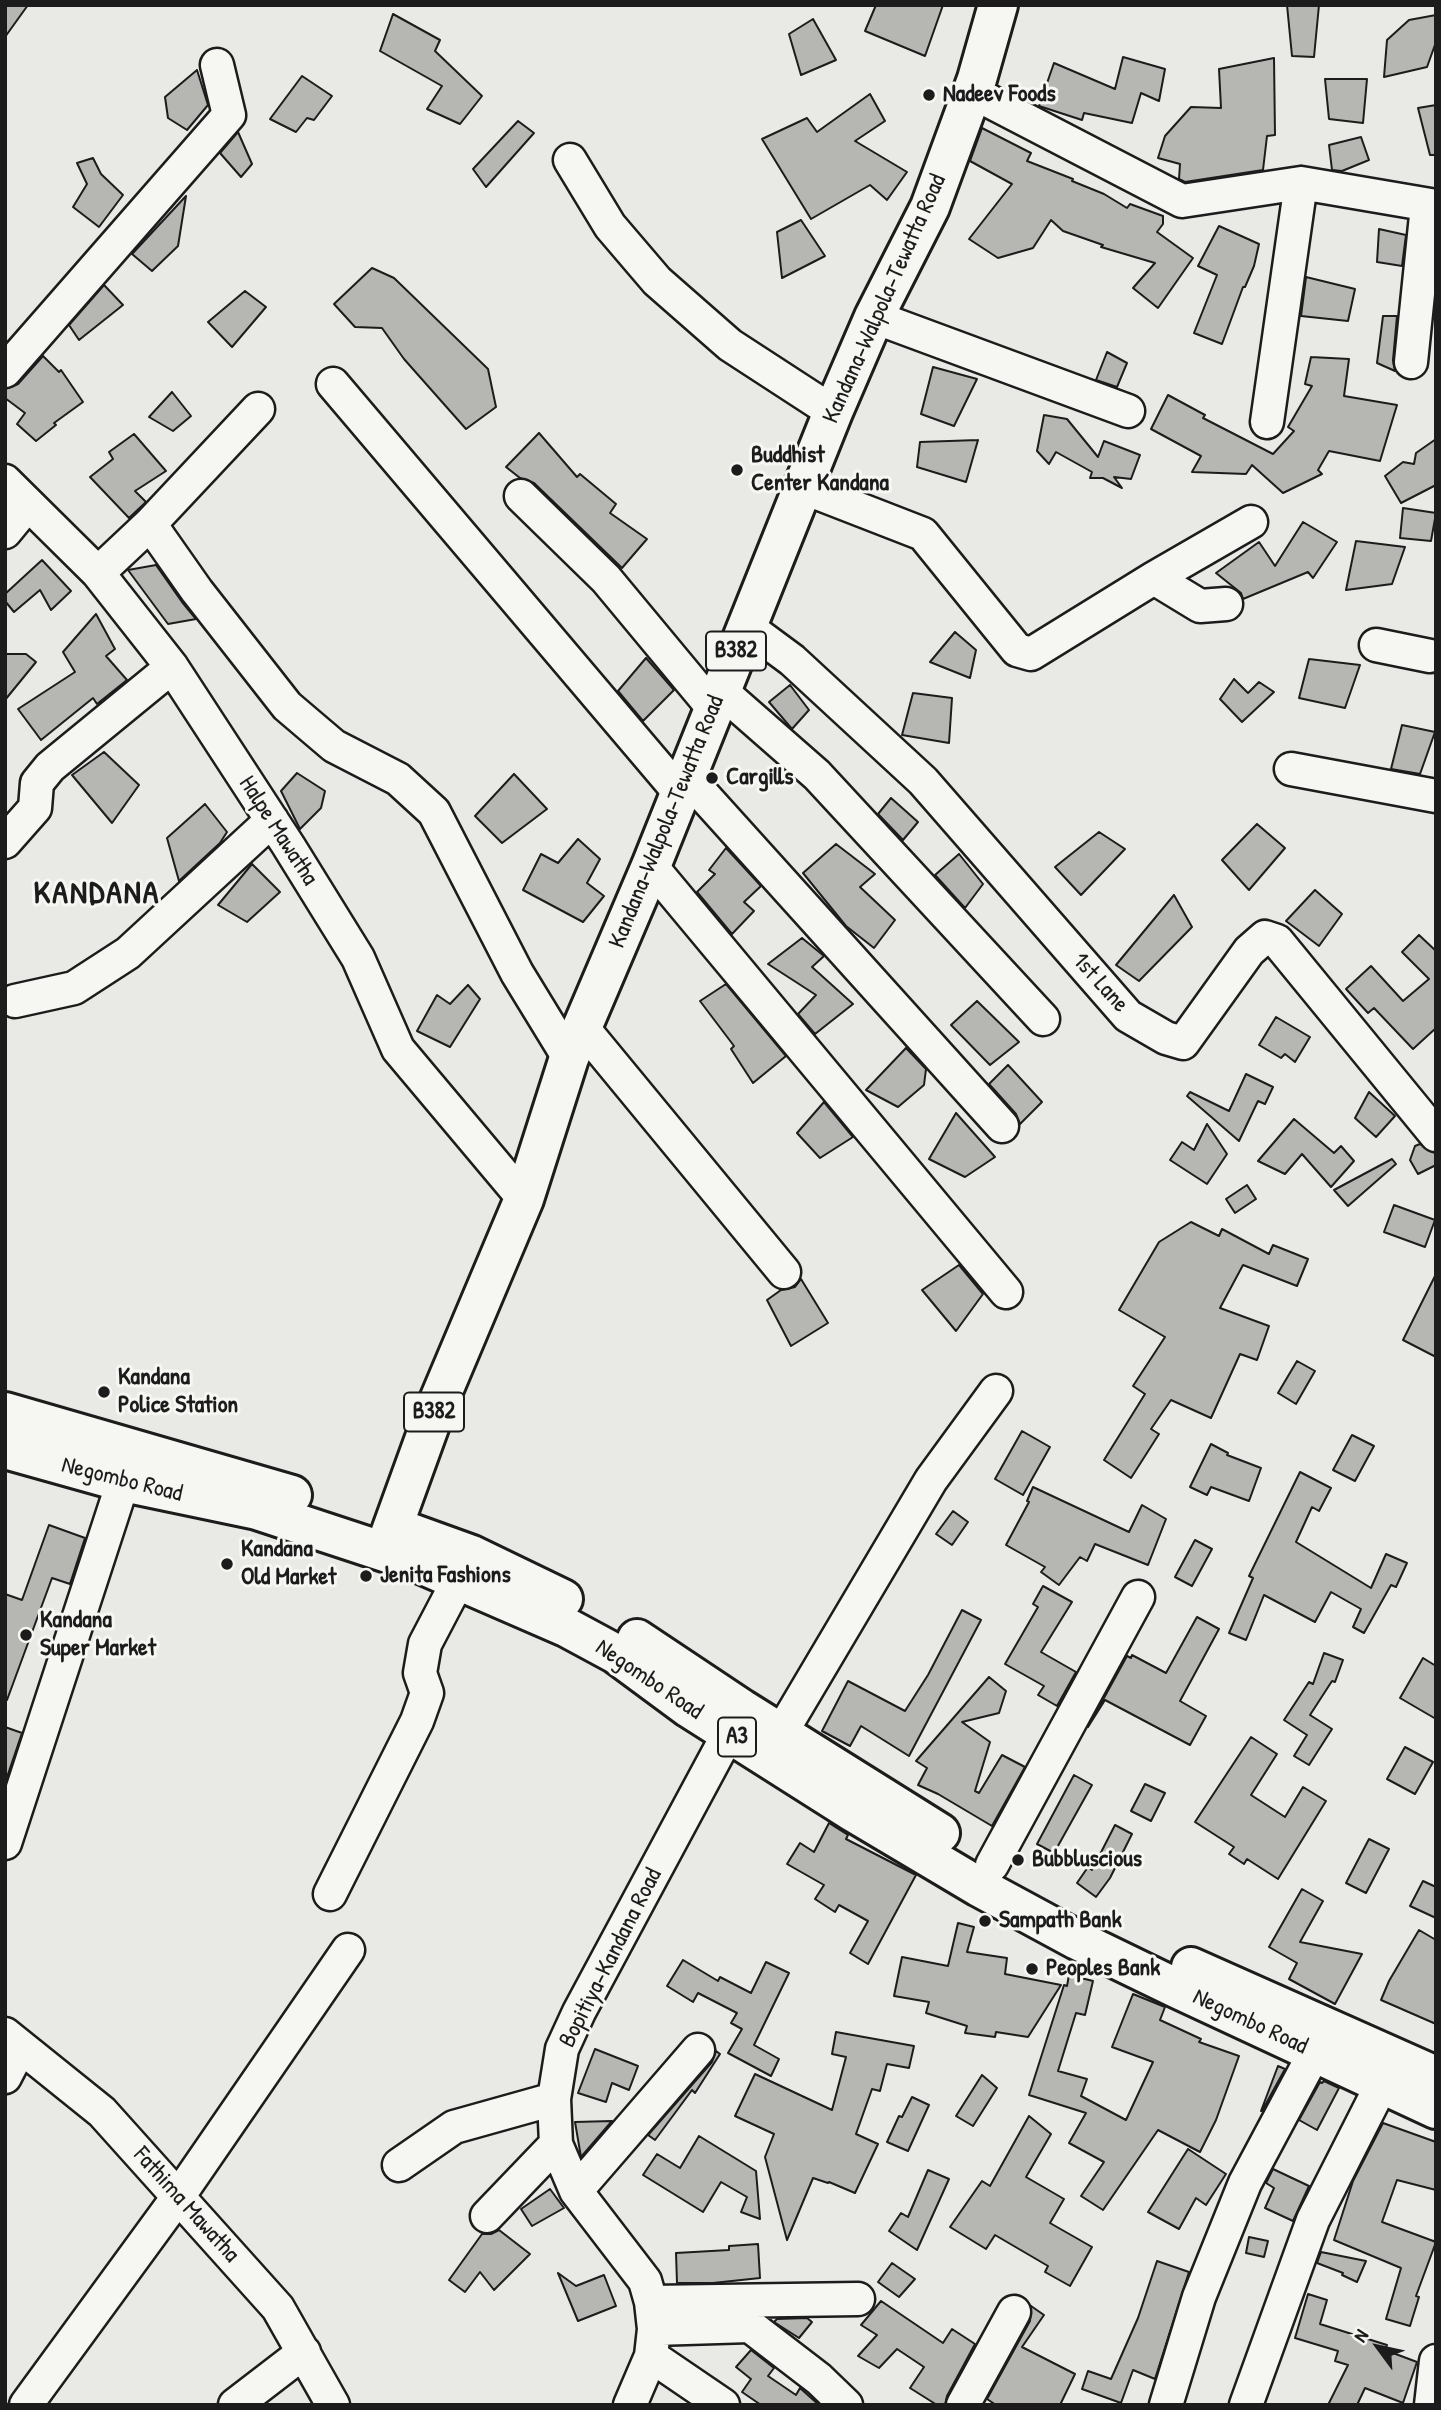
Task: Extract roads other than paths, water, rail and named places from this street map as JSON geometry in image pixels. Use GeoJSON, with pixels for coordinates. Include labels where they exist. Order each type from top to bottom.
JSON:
{"type":"FeatureCollection","features":[{"type":"Feature","properties":{"kind":"main road","name":"Kandana-Walpola-Tewatta Road"},"geometry":{"type":"LineString","coordinates":[[389,1539],[437,1405],[524,1199],[576,1042],[651,866],[833,412],[874,317],[930,207],[972,92],[998,5]]}},
{"type":"Feature","properties":{"kind":"main road","name":"Negombo Road"},"geometry":{"type":"LineString","coordinates":[[5,1412],[263,1486],[389,1539],[458,1581],[566,1627],[616,1654],[690,1708],[781,1732],[992,1865],[1088,1917],[1193,1968],[1436,2076]]}},
{"type":"Feature","properties":{"kind":"main road","name":"Negombo Road"},"geometry":{"type":"LineString","coordinates":[[5,1450],[122,1482],[472,1555],[626,1632],[853,1812],[991,1894],[1099,1951],[1436,2109]]}},
{"type":"Feature","properties":{"kind":"street"},"geometry":{"type":"LineString","coordinates":[[5,371],[229,115],[217,65]]}},
{"type":"Feature","properties":{"kind":"street"},"geometry":{"type":"LineString","coordinates":[[972,92],[1182,201],[1301,183],[1432,206],[1411,362]]}},
{"type":"Feature","properties":{"kind":"street"},"geometry":{"type":"LineString","coordinates":[[570,160],[610,226],[657,281],[730,345],[833,412]]}},
{"type":"Feature","properties":{"kind":"street"},"geometry":{"type":"LineString","coordinates":[[1267,422],[1301,183]]}},
{"type":"Feature","properties":{"kind":"street"},"geometry":{"type":"LineString","coordinates":[[874,317],[1128,411]]}},
{"type":"Feature","properties":{"kind":"street"},"geometry":{"type":"LineString","coordinates":[[333,384],[683,785],[1002,1125]]}},
{"type":"Feature","properties":{"kind":"street"},"geometry":{"type":"LineString","coordinates":[[98,573],[150,524],[258,410]]}},
{"type":"Feature","properties":{"kind":"street","name":"Halpe Mawatha"},"geometry":{"type":"LineString","coordinates":[[5,481],[98,573],[172,667],[358,958],[398,1049],[524,1199]]}},
{"type":"Feature","properties":{"kind":"street"},"geometry":{"type":"LineString","coordinates":[[802,487],[923,534],[1017,650],[1031,654],[1251,522]]}},
{"type":"Feature","properties":{"kind":"street"},"geometry":{"type":"LineString","coordinates":[[521,496],[606,579],[717,700],[817,775],[1043,1019]]}},
{"type":"Feature","properties":{"kind":"street"},"geometry":{"type":"LineString","coordinates":[[5,533],[28,504]]}},
{"type":"Feature","properties":{"kind":"street"},"geometry":{"type":"LineString","coordinates":[[150,524],[197,591],[287,706],[334,746],[398,779],[434,812],[517,973],[784,1272]]}},
{"type":"Feature","properties":{"kind":"street"},"geometry":{"type":"LineString","coordinates":[[1154,578],[1200,606],[1226,604]]}},
{"type":"Feature","properties":{"kind":"street","name":"1st Lane"},"geometry":{"type":"LineString","coordinates":[[746,626],[792,660],[923,781],[1128,1016],[1166,1038],[1183,1043],[1249,951],[1265,937],[1277,941],[1436,1135]]}},
{"type":"Feature","properties":{"kind":"street"},"geometry":{"type":"LineString","coordinates":[[1376,645],[1434,647]]}},
{"type":"Feature","properties":{"kind":"street"},"geometry":{"type":"LineString","coordinates":[[5,842],[35,808],[37,782],[50,767],[172,667]]}},
{"type":"Feature","properties":{"kind":"street"},"geometry":{"type":"LineString","coordinates":[[1291,769],[1436,796]]}},
{"type":"Feature","properties":{"kind":"street"},"geometry":{"type":"LineString","coordinates":[[15,1001],[74,988],[128,953],[272,820]]}},
{"type":"Feature","properties":{"kind":"street"},"geometry":{"type":"LineString","coordinates":[[651,866],[1006,1293]]}},
{"type":"Feature","properties":{"kind":"street"},"geometry":{"type":"LineString","coordinates":[[781,1732],[931,1480],[996,1391]]}},
{"type":"Feature","properties":{"kind":"street"},"geometry":{"type":"LineString","coordinates":[[5,1843],[122,1482]]}},
{"type":"Feature","properties":{"kind":"street"},"geometry":{"type":"LineString","coordinates":[[330,1894],[417,1721],[428,1693],[420,1673],[425,1644],[458,1581]]}},
{"type":"Feature","properties":{"kind":"street"},"geometry":{"type":"LineString","coordinates":[[992,1865],[1138,1597]]}},
{"type":"Feature","properties":{"kind":"street","name":"Bopitiya-Kandana Road"},"geometry":{"type":"LineString","coordinates":[[652,2329],[645,2281],[576,2191],[556,2144],[554,2099],[562,2049],[579,2012],[735,1720]]}},
{"type":"Feature","properties":{"kind":"street"},"geometry":{"type":"LineString","coordinates":[[26,2405],[178,2197],[348,1950]]}},
{"type":"Feature","properties":{"kind":"street"},"geometry":{"type":"LineString","coordinates":[[5,2077],[13,2041]]}},
{"type":"Feature","properties":{"kind":"street","name":"Fathima Mawatha"},"geometry":{"type":"LineString","coordinates":[[13,2041],[102,2112],[278,2308],[333,2405]]}},
{"type":"Feature","properties":{"kind":"street"},"geometry":{"type":"LineString","coordinates":[[576,2191],[698,2050]]}},
{"type":"Feature","properties":{"kind":"street"},"geometry":{"type":"LineString","coordinates":[[1166,2405],[1199,2297],[1245,2183],[1315,2052]]}},
{"type":"Feature","properties":{"kind":"street"},"geometry":{"type":"LineString","coordinates":[[1246,2405],[1313,2220],[1382,2084]]}},
{"type":"Feature","properties":{"kind":"street"},"geometry":{"type":"LineString","coordinates":[[399,2165],[454,2127],[554,2099]]}},
{"type":"Feature","properties":{"kind":"street"},"geometry":{"type":"LineString","coordinates":[[487,2216],[556,2144]]}},
{"type":"Feature","properties":{"kind":"street"},"geometry":{"type":"LineString","coordinates":[[652,2329],[858,2299]]}},
{"type":"Feature","properties":{"kind":"street"},"geometry":{"type":"LineString","coordinates":[[963,2405],[1014,2312]]}},
{"type":"Feature","properties":{"kind":"street"},"geometry":{"type":"LineString","coordinates":[[652,2329],[750,2326],[819,2379],[846,2405]]}},
{"type":"Feature","properties":{"kind":"street"},"geometry":{"type":"LineString","coordinates":[[630,2405],[652,2329]]}},
{"type":"Feature","properties":{"kind":"street"},"geometry":{"type":"LineString","coordinates":[[652,2329],[723,2405]]}},
{"type":"Feature","properties":{"kind":"street"},"geometry":{"type":"LineString","coordinates":[[235,2405],[304,2352]]}},
{"type":"Feature","properties":{"kind":"street"},"geometry":{"type":"LineString","coordinates":[[1431,2405],[1436,2361]]}},
{"type":"Feature","properties":{"kind":"place","name":"Nadeev Foods"},"geometry":{"type":"Point","coordinates":[929,95]}},
{"type":"Feature","properties":{"kind":"place","name":"Buddhist Center Kandana"},"geometry":{"type":"Point","coordinates":[737,470]}},
{"type":"Feature","properties":{"kind":"place","name":"Cargills"},"geometry":{"type":"Point","coordinates":[712,778]}},
{"type":"Feature","properties":{"kind":"place","name":"Kandana Police Station"},"geometry":{"type":"Point","coordinates":[104,1392]}},
{"type":"Feature","properties":{"kind":"place","name":"Kandana Old Market"},"geometry":{"type":"Point","coordinates":[227,1564]}},
{"type":"Feature","properties":{"kind":"place","name":"Jenita Fashions"},"geometry":{"type":"Point","coordinates":[366,1576]}},
{"type":"Feature","properties":{"kind":"place","name":"Kandana Super Market"},"geometry":{"type":"Point","coordinates":[26,1635]}},
{"type":"Feature","properties":{"kind":"place","name":"Bubbluscious"},"geometry":{"type":"Point","coordinates":[1018,1860]}},
{"type":"Feature","properties":{"kind":"place","name":"Sampath Bank"},"geometry":{"type":"Point","coordinates":[985,1921]}},
{"type":"Feature","properties":{"kind":"place","name":"Peoples Bank"},"geometry":{"type":"Point","coordinates":[1032,1969]}},
{"type":"Feature","properties":{"kind":"district","name":"KANDANA"},"geometry":{"type":"Point","coordinates":[97,894]}}]}
